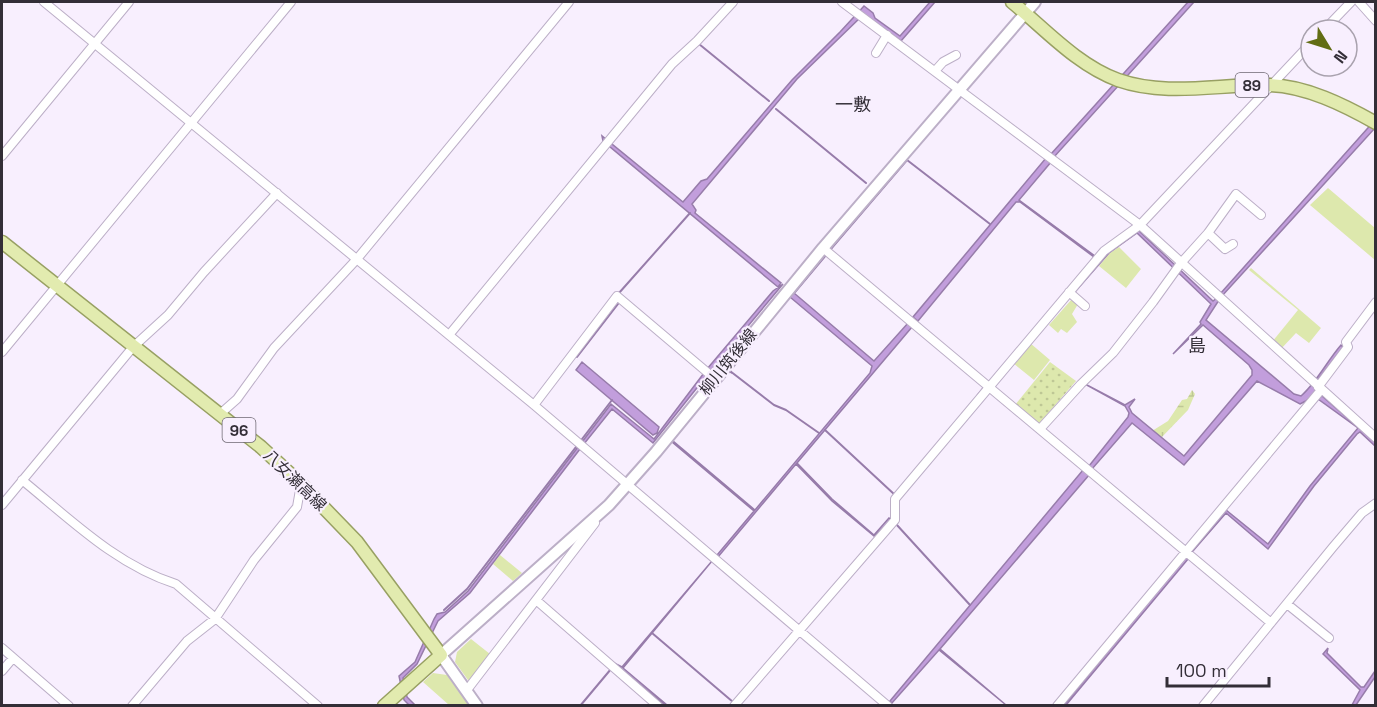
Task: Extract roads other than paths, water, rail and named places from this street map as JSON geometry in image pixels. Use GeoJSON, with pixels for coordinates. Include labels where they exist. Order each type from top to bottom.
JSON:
{"type":"FeatureCollection","features":[{"type":"Feature","properties":{"kind":"main road","name":"柳川筑後線"},"geometry":{"type":"LineString","coordinates":[[441,655],[609,505],[823,248],[960,90],[1018,6],[1035,2]]}},
{"type":"Feature","properties":{"kind":"main road","name":"89"},"geometry":{"type":"LineString","coordinates":[[1018,6],[1078,58],[1093,68],[1120,80],[1162,89],[1272,85],[1323,98],[1374,122]]}},
{"type":"Feature","properties":{"kind":"main road","name":"八女瀬高線"},"geometry":{"type":"LineString","coordinates":[[2,242],[261,447],[301,484],[357,542],[441,655]]}},
{"type":"Feature","properties":{"kind":"main road"},"geometry":{"type":"LineString","coordinates":[[384,705],[441,655],[477,705]]}},
{"type":"Feature","properties":{"kind":"street"},"geometry":{"type":"LineString","coordinates":[[44,2],[534,405],[888,705]]}},
{"type":"Feature","properties":{"kind":"street"},"geometry":{"type":"LineString","coordinates":[[2,156],[129,2]]}},
{"type":"Feature","properties":{"kind":"street"},"geometry":{"type":"LineString","coordinates":[[2,352],[291,2]]}},
{"type":"Feature","properties":{"kind":"street"},"geometry":{"type":"LineString","coordinates":[[220,414],[237,399],[274,348],[357,259],[569,2]]}},
{"type":"Feature","properties":{"kind":"street"},"geometry":{"type":"LineString","coordinates":[[449,335],[672,64],[733,2]]}},
{"type":"Feature","properties":{"kind":"street"},"geometry":{"type":"LineString","coordinates":[[842,2],[1140,225],[1376,438]]}},
{"type":"Feature","properties":{"kind":"street"},"geometry":{"type":"LineString","coordinates":[[1336,18],[1351,2]]}},
{"type":"Feature","properties":{"kind":"street"},"geometry":{"type":"LineString","coordinates":[[1359,2],[1376,21]]}},
{"type":"Feature","properties":{"kind":"street"},"geometry":{"type":"LineString","coordinates":[[876,53],[887,36]]}},
{"type":"Feature","properties":{"kind":"street"},"geometry":{"type":"LineString","coordinates":[[935,71],[943,62],[956,54]]}},
{"type":"Feature","properties":{"kind":"street"},"geometry":{"type":"LineString","coordinates":[[734,705],[895,520],[895,499],[1104,251],[1140,225],[1299,56]]}},
{"type":"Feature","properties":{"kind":"street"},"geometry":{"type":"LineString","coordinates":[[2,505],[133,347],[168,315],[204,272],[277,193]]}},
{"type":"Feature","properties":{"kind":"street"},"geometry":{"type":"LineString","coordinates":[[1040,429],[1113,353],[1236,194],[1261,215]]}},
{"type":"Feature","properties":{"kind":"street"},"geometry":{"type":"LineString","coordinates":[[1208,233],[1225,249],[1233,244]]}},
{"type":"Feature","properties":{"kind":"street"},"geometry":{"type":"LineString","coordinates":[[823,248],[1270,623]]}},
{"type":"Feature","properties":{"kind":"street"},"geometry":{"type":"LineString","coordinates":[[1069,292],[1085,306]]}},
{"type":"Feature","properties":{"kind":"street"},"geometry":{"type":"LineString","coordinates":[[534,405],[617,296],[714,378]]}},
{"type":"Feature","properties":{"kind":"street"},"geometry":{"type":"LineString","coordinates":[[1057,705],[1319,388],[1348,347],[1346,342],[1376,302]]}},
{"type":"Feature","properties":{"kind":"street"},"geometry":{"type":"LineString","coordinates":[[22,480],[98,543],[153,577],[176,584],[318,705]]}},
{"type":"Feature","properties":{"kind":"street"},"geometry":{"type":"LineString","coordinates":[[132,705],[187,640],[215,619],[254,560],[297,507],[301,484]]}},
{"type":"Feature","properties":{"kind":"street"},"geometry":{"type":"LineString","coordinates":[[1203,705],[1355,522],[1376,503]]}},
{"type":"Feature","properties":{"kind":"street"},"geometry":{"type":"LineString","coordinates":[[466,690],[595,523]]}},
{"type":"Feature","properties":{"kind":"street"},"geometry":{"type":"LineString","coordinates":[[536,600],[658,705]]}},
{"type":"Feature","properties":{"kind":"street"},"geometry":{"type":"LineString","coordinates":[[1287,604],[1329,638]]}},
{"type":"Feature","properties":{"kind":"street"},"geometry":{"type":"LineString","coordinates":[[2,648],[69,705]]}},
{"type":"Feature","properties":{"kind":"street"},"geometry":{"type":"LineString","coordinates":[[2,671],[13,658]]}},
{"type":"Feature","properties":{"kind":"waterway"},"geometry":{"type":"LineString","coordinates":[[701,41],[699,44],[769,101]]}},
{"type":"Feature","properties":{"kind":"waterway"},"geometry":{"type":"LineString","coordinates":[[776,109],[866,183]]}},
{"type":"Feature","properties":{"kind":"waterway"},"geometry":{"type":"LineString","coordinates":[[830,250],[907,160],[990,224]]}},
{"type":"Feature","properties":{"kind":"waterway"},"geometry":{"type":"LineString","coordinates":[[619,293],[690,213]]}},
{"type":"Feature","properties":{"kind":"waterway"},"geometry":{"type":"LineString","coordinates":[[795,292],[826,255]]}},
{"type":"Feature","properties":{"kind":"waterway"},"geometry":{"type":"LineString","coordinates":[[577,357],[618,304]]}},
{"type":"Feature","properties":{"kind":"waterway"},"geometry":{"type":"LineString","coordinates":[[730,371],[774,405],[786,410],[819,433]]}},
{"type":"Feature","properties":{"kind":"waterway"},"geometry":{"type":"LineString","coordinates":[[977,396],[984,387]]}},
{"type":"Feature","properties":{"kind":"waterway"},"geometry":{"type":"LineString","coordinates":[[444,610],[467,589],[612,400]]}},
{"type":"Feature","properties":{"kind":"waterway"},"geometry":{"type":"LineString","coordinates":[[825,430],[895,495]]}},
{"type":"Feature","properties":{"kind":"waterway"},"geometry":{"type":"LineString","coordinates":[[896,524],[970,605]]}},
{"type":"Feature","properties":{"kind":"waterway"},"geometry":{"type":"LineString","coordinates":[[652,633],[733,702]]}},
{"type":"Feature","properties":{"kind":"waterway"},"geometry":{"type":"LineString","coordinates":[[580,706],[611,669]]}},
{"type":"Feature","properties":{"kind":"district","name":"一敷"},"geometry":{"type":"Point","coordinates":[853,104]}},
{"type":"Feature","properties":{"kind":"district","name":"島"},"geometry":{"type":"Point","coordinates":[1197,345]}}]}
